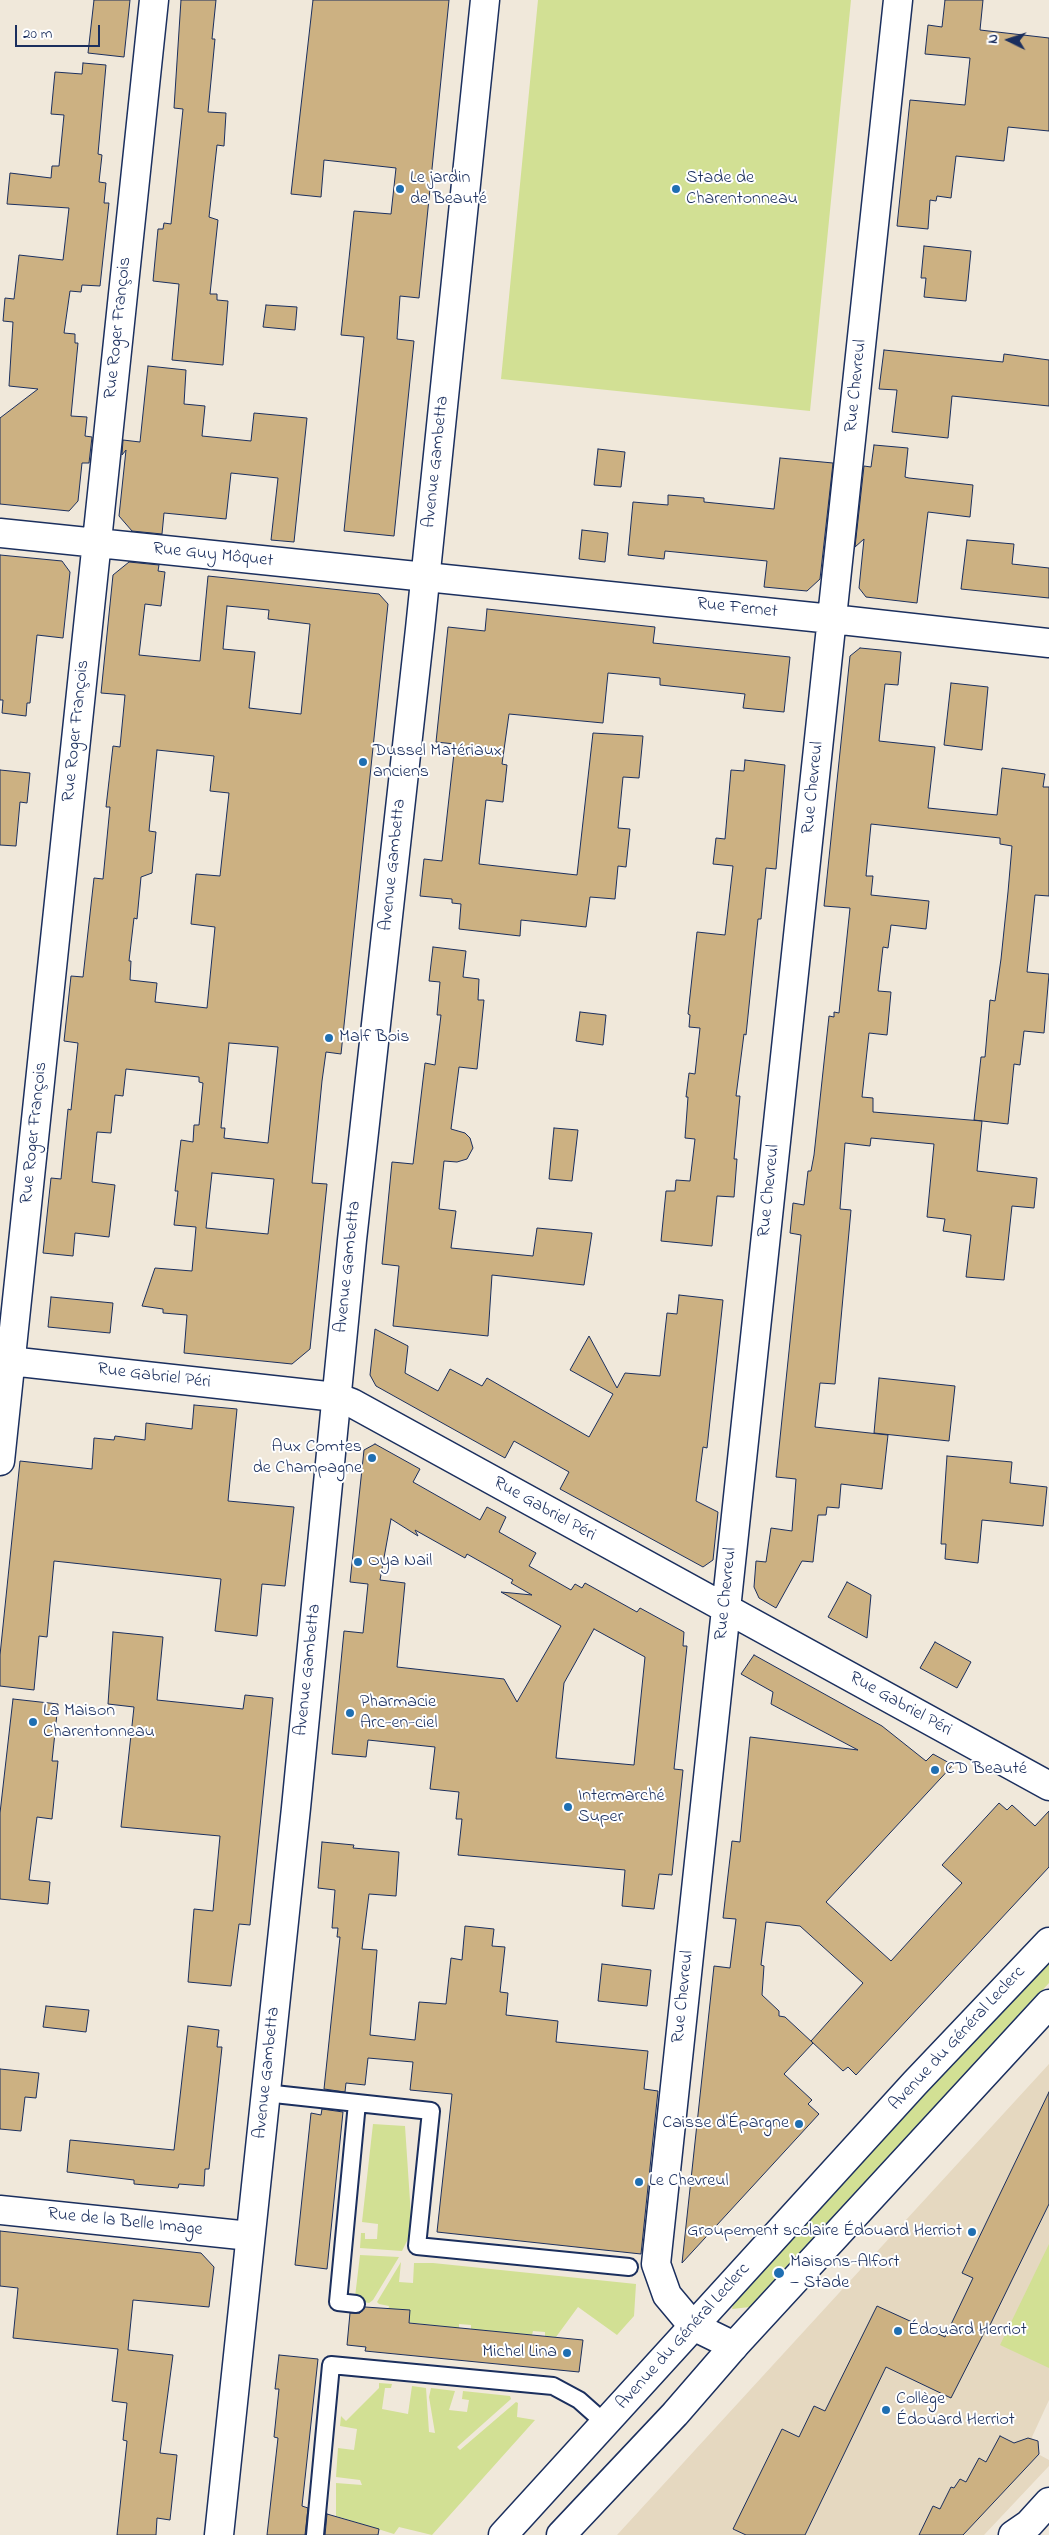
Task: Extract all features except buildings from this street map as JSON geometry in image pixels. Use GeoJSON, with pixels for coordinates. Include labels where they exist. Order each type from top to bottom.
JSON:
{"type":"FeatureCollection","features":[{"type":"Feature","properties":{"kind":"street","name":"Rue Roger François"},"geometry":{"type":"LineString","coordinates":[[0,1461],[6,1360],[154,0]]}},
{"type":"Feature","properties":{"kind":"street","name":"Avenue Gambetta"},"geometry":{"type":"LineString","coordinates":[[219,2535],[297,1798],[336,1397],[425,578],[485,0]]}},
{"type":"Feature","properties":{"kind":"street","name":"Rue Chevreul"},"geometry":{"type":"LineString","coordinates":[[734,2346],[693,2326],[667,2295],[656,2264],[898,0]]}},
{"type":"Feature","properties":{"kind":"street","name":"Rue Guy Môquet"},"geometry":{"type":"LineString","coordinates":[[0,533],[425,578]]}},
{"type":"Feature","properties":{"kind":"street","name":"Rue Fernet"},"geometry":{"type":"LineString","coordinates":[[425,578],[1049,643]]}},
{"type":"Feature","properties":{"kind":"street","name":"Rue Gabriel Péri"},"geometry":{"type":"LineString","coordinates":[[6,1360],[336,1397],[352,1403],[725,1610],[1049,1786]]}},
{"type":"Feature","properties":{"kind":"street","name":"Avenue du Général Leclerc"},"geometry":{"type":"LineString","coordinates":[[504,2535],[915,2083],[1049,1942]]}},
{"type":"Feature","properties":{"kind":"street"},"geometry":{"type":"LineString","coordinates":[[561,2535],[675,2414],[734,2346],[1049,2004]]}},
{"type":"Feature","properties":{"kind":"street","name":"Rue de la Belle Image"},"geometry":{"type":"LineString","coordinates":[[0,2210],[250,2236]]}},
{"type":"Feature","properties":{"kind":"street"},"geometry":{"type":"LineString","coordinates":[[1013,2535],[1029,2524],[1049,2502]]}},
{"type":"Feature","properties":{"kind":"lane"},"geometry":{"type":"LineString","coordinates":[[266,2093],[431,2111],[417,2246],[629,2267]]}},
{"type":"Feature","properties":{"kind":"lane"},"geometry":{"type":"LineString","coordinates":[[356,2304],[338,2302],[357,2103]]}},
{"type":"Feature","properties":{"kind":"lane"},"geometry":{"type":"LineString","coordinates":[[315,2535],[331,2365],[552,2386],[579,2400],[606,2424]]}},
{"type":"Feature","properties":{"kind":"shaded area","name":"Groupement scolaire Édouard Herriot"},"geometry":{"type":"Polygon","coordinates":[[[1049,2064],[1049,2400],[1032,2437],[1038,2454],[1049,2460],[1049,2466],[984,2535],[617,2535],[1049,2064]]]}},
{"type":"Feature","properties":{"kind":"green space","name":"Stade de Charentonneau"},"geometry":{"type":"Polygon","coordinates":[[[538,0],[851,0],[810,411],[501,379],[538,0]]]}},
{"type":"Feature","properties":{"kind":"green space"},"geometry":{"type":"Polygon","coordinates":[[[1049,1959],[1049,1983],[750,2307],[732,2309],[735,2299],[1049,1959]]]}},
{"type":"Feature","properties":{"kind":"green space"},"geometry":{"type":"Polygon","coordinates":[[[373,2124],[405,2126],[412,2231],[402,2251],[360,2248],[361,2233],[365,2233],[365,2239],[377,2239],[378,2224],[362,2222],[373,2124]]]}},
{"type":"Feature","properties":{"kind":"green space"},"geometry":{"type":"Polygon","coordinates":[[[1049,2244],[1049,2368],[1000,2345],[1049,2244]]]}},
{"type":"Feature","properties":{"kind":"green space"},"geometry":{"type":"Polygon","coordinates":[[[360,2255],[399,2257],[373,2300],[369,2303],[359,2301],[355,2297],[360,2255]]]}},
{"type":"Feature","properties":{"kind":"green space"},"geometry":{"type":"Polygon","coordinates":[[[401,2262],[399,2282],[413,2283],[414,2263],[433,2263],[636,2284],[634,2316],[617,2335],[578,2307],[556,2337],[545,2336],[545,2332],[533,2331],[532,2335],[471,2329],[471,2325],[459,2324],[459,2328],[386,2320],[389,2306],[377,2302],[401,2262]]]}},
{"type":"Feature","properties":{"kind":"green space"},"geometry":{"type":"Polygon","coordinates":[[[379,2383],[392,2384],[391,2388],[385,2388],[382,2409],[408,2414],[412,2386],[426,2388],[429,2432],[435,2433],[429,2397],[431,2388],[455,2391],[449,2410],[467,2412],[469,2400],[462,2399],[463,2391],[510,2396],[511,2399],[457,2447],[460,2450],[516,2402],[518,2403],[517,2417],[535,2420],[432,2535],[399,2527],[394,2534],[336,2516],[336,2483],[362,2485],[360,2480],[336,2477],[338,2448],[354,2450],[357,2429],[340,2426],[341,2416],[346,2421],[379,2388],[379,2383]]]}},
{"type":"Feature","properties":{"kind":"place","name":"Le jardin de Beauté"},"geometry":{"type":"Point","coordinates":[400,189]}},
{"type":"Feature","properties":{"kind":"place","name":"Stade de Charentonneau"},"geometry":{"type":"Point","coordinates":[676,189]}},
{"type":"Feature","properties":{"kind":"place","name":"Dussel Matériaux anciens"},"geometry":{"type":"Point","coordinates":[363,762]}},
{"type":"Feature","properties":{"kind":"place","name":"Malf Bois"},"geometry":{"type":"Point","coordinates":[329,1038]}},
{"type":"Feature","properties":{"kind":"place","name":"Aux Comtes de Champagne"},"geometry":{"type":"Point","coordinates":[372,1458]}},
{"type":"Feature","properties":{"kind":"place","name":"Oya Nail"},"geometry":{"type":"Point","coordinates":[358,1562]}},
{"type":"Feature","properties":{"kind":"place","name":"Pharmacie Arc-en-ciel"},"geometry":{"type":"Point","coordinates":[350,1713]}},
{"type":"Feature","properties":{"kind":"place","name":"La Maison Charentonneau"},"geometry":{"type":"Point","coordinates":[33,1722]}},
{"type":"Feature","properties":{"kind":"place","name":"CD Beauté"},"geometry":{"type":"Point","coordinates":[935,1770]}},
{"type":"Feature","properties":{"kind":"place","name":"Intermarché Super"},"geometry":{"type":"Point","coordinates":[568,1807]}},
{"type":"Feature","properties":{"kind":"place","name":"Caisse d'Épargne"},"geometry":{"type":"Point","coordinates":[799,2124]}},
{"type":"Feature","properties":{"kind":"place","name":"Le Chevreul"},"geometry":{"type":"Point","coordinates":[639,2182]}},
{"type":"Feature","properties":{"kind":"place","name":"Groupement scolaire Édouard Herriot"},"geometry":{"type":"Point","coordinates":[972,2232]}},
{"type":"Feature","properties":{"kind":"place","name":"Maisons-Alfort — Stade"},"geometry":{"type":"Point","coordinates":[779,2273]}},
{"type":"Feature","properties":{"kind":"place","name":"Édouard Herriot"},"geometry":{"type":"Point","coordinates":[898,2331]}},
{"type":"Feature","properties":{"kind":"place","name":"Michel Lina"},"geometry":{"type":"Point","coordinates":[567,2353]}},
{"type":"Feature","properties":{"kind":"place","name":"Collège Édouard Herriot"},"geometry":{"type":"Point","coordinates":[886,2410]}}]}
